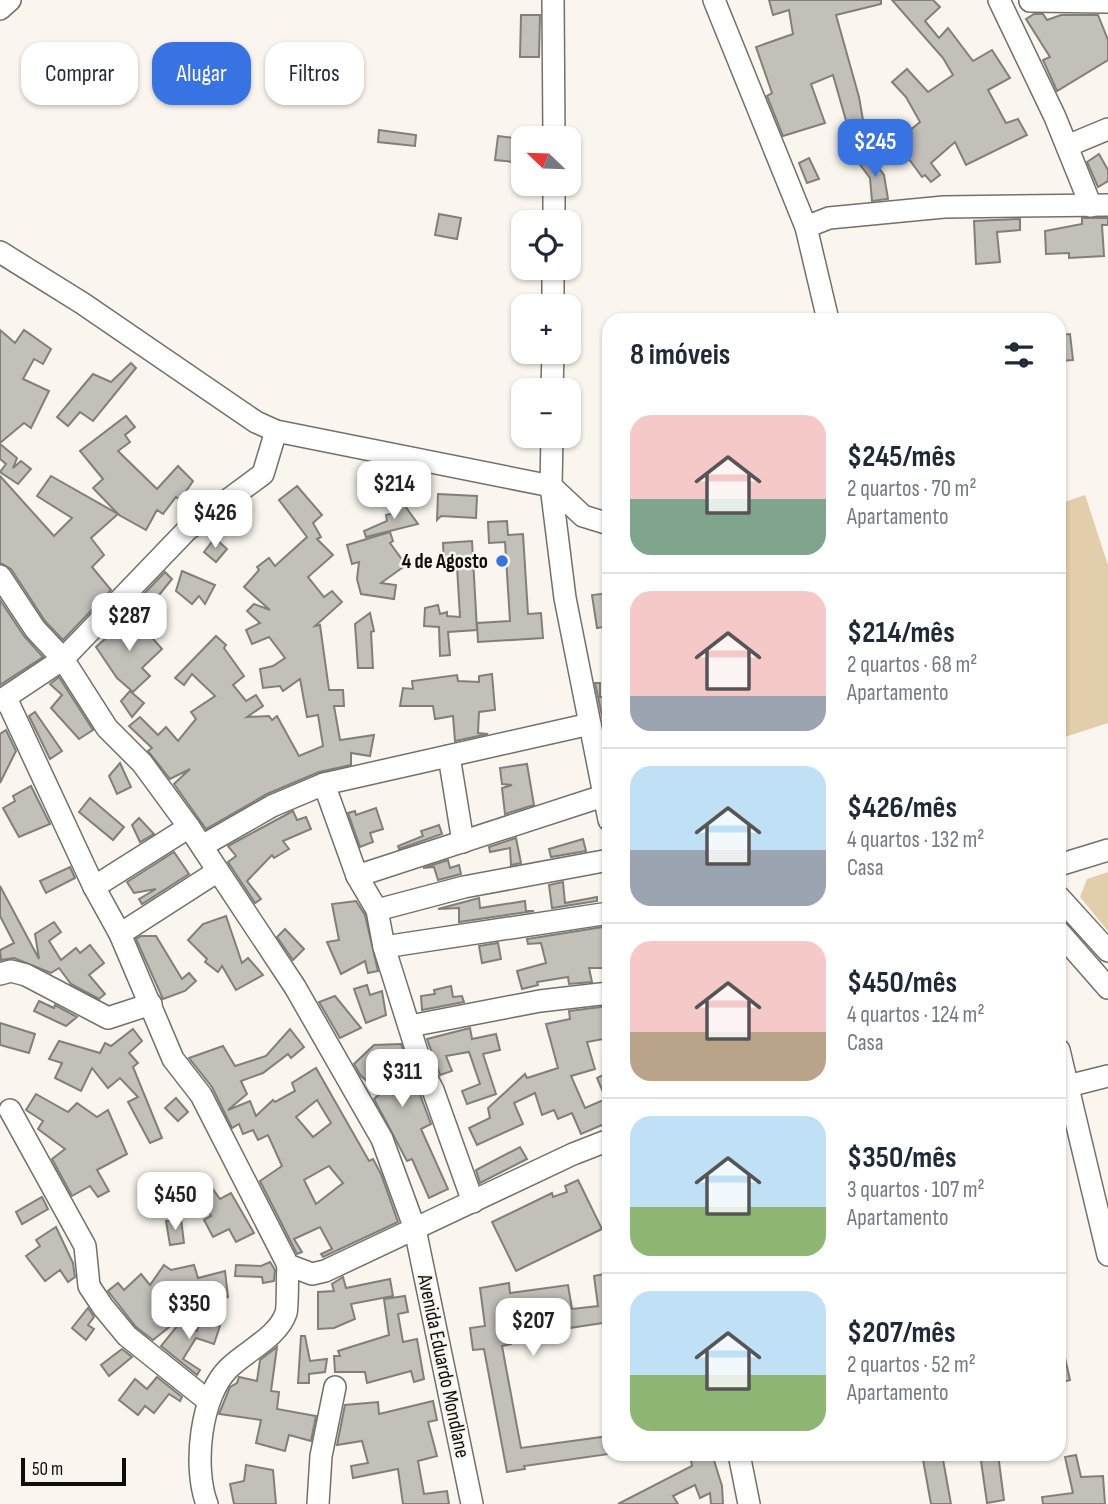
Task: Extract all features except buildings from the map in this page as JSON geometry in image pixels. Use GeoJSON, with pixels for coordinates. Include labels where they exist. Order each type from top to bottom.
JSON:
{"type":"FeatureCollection","features":[{"type":"Feature","properties":{"kind":"street"},"geometry":{"type":"LineString","coordinates":[[0,9],[10,0]]}},
{"type":"Feature","properties":{"kind":"street"},"geometry":{"type":"LineString","coordinates":[[553,0],[554,126]]}},
{"type":"Feature","properties":{"kind":"street"},"geometry":{"type":"LineString","coordinates":[[714,0],[806,227],[826,313]]}},
{"type":"Feature","properties":{"kind":"street"},"geometry":{"type":"LineString","coordinates":[[806,227],[829,218],[944,207],[1100,206],[1067,146],[1000,3],[1030,0],[1108,2]]}},
{"type":"Feature","properties":{"kind":"street"},"geometry":{"type":"LineString","coordinates":[[1067,146],[1108,129]]}},
{"type":"Feature","properties":{"kind":"street"},"geometry":{"type":"LineString","coordinates":[[0,252],[82,303],[256,422],[276,431],[551,486],[583,516],[602,522]]}},
{"type":"Feature","properties":{"kind":"street"},"geometry":{"type":"LineString","coordinates":[[207,1504],[201,1488],[200,1472],[207,1400],[228,1368],[276,1329],[287,1311],[288,1265],[201,1095],[173,1059],[120,934],[94,887],[3,700],[62,659],[187,530],[263,474],[276,431]]}},
{"type":"Feature","properties":{"kind":"street"},"geometry":{"type":"LineString","coordinates":[[552,448],[551,486],[565,598],[602,777]]}},
{"type":"Feature","properties":{"kind":"street","name":"Avenida Eduardo Mondlane"},"geometry":{"type":"LineString","coordinates":[[0,576],[35,629],[62,659],[107,728],[142,763],[202,846],[295,987],[382,1139],[415,1229],[472,1504]]}},
{"type":"Feature","properties":{"kind":"street"},"geometry":{"type":"LineString","coordinates":[[202,846],[272,806],[324,784],[590,724]]}},
{"type":"Feature","properties":{"kind":"street"},"geometry":{"type":"LineString","coordinates":[[449,756],[463,842]]}},
{"type":"Feature","properties":{"kind":"street"},"geometry":{"type":"LineString","coordinates":[[324,784],[358,876],[377,910],[384,947],[423,1071],[433,1090],[473,1202]]}},
{"type":"Feature","properties":{"kind":"street"},"geometry":{"type":"LineString","coordinates":[[358,876],[602,796]]}},
{"type":"Feature","properties":{"kind":"street"},"geometry":{"type":"LineString","coordinates":[[94,887],[189,827]]}},
{"type":"Feature","properties":{"kind":"street"},"geometry":{"type":"LineString","coordinates":[[1066,863],[1108,850]]}},
{"type":"Feature","properties":{"kind":"street"},"geometry":{"type":"LineString","coordinates":[[377,910],[464,887],[602,861]]}},
{"type":"Feature","properties":{"kind":"street"},"geometry":{"type":"LineString","coordinates":[[120,934],[218,871]]}},
{"type":"Feature","properties":{"kind":"street"},"geometry":{"type":"LineString","coordinates":[[1066,905],[1108,951]]}},
{"type":"Feature","properties":{"kind":"street"},"geometry":{"type":"LineString","coordinates":[[384,947],[602,914]]}},
{"type":"Feature","properties":{"kind":"street"},"geometry":{"type":"LineString","coordinates":[[1066,940],[1108,988]]}},
{"type":"Feature","properties":{"kind":"street"},"geometry":{"type":"LineString","coordinates":[[0,974],[11,971],[26,975],[108,1018],[151,1004]]}},
{"type":"Feature","properties":{"kind":"street"},"geometry":{"type":"LineString","coordinates":[[410,1026],[540,1002],[602,994]]}},
{"type":"Feature","properties":{"kind":"street"},"geometry":{"type":"LineString","coordinates":[[1068,1086],[1108,1076]]}},
{"type":"Feature","properties":{"kind":"street"},"geometry":{"type":"LineString","coordinates":[[1066,1078],[1108,1255]]}},
{"type":"Feature","properties":{"kind":"street"},"geometry":{"type":"LineString","coordinates":[[9,1110],[85,1246],[89,1286],[103,1307],[127,1336],[207,1400]]}},
{"type":"Feature","properties":{"kind":"street"},"geometry":{"type":"LineString","coordinates":[[288,1265],[312,1274],[325,1271],[602,1143]]}},
{"type":"Feature","properties":{"kind":"street"},"geometry":{"type":"LineString","coordinates":[[318,1504],[321,1456],[335,1387]]}},
{"type":"Feature","properties":{"kind":"street"},"geometry":{"type":"LineString","coordinates":[[740,1461],[749,1504]]}},
{"type":"Feature","properties":{"kind":"shaded area"},"geometry":{"type":"Polygon","coordinates":[[[1085,495],[1108,565],[1108,723],[1066,737],[1066,502],[1085,495]]]}},
{"type":"Feature","properties":{"kind":"shaded area"},"geometry":{"type":"Polygon","coordinates":[[[1108,872],[1108,931],[1080,897],[1087,879],[1108,872]]]}},
{"type":"Feature","properties":{"kind":"place","name":"4 de Agosto"},"geometry":{"type":"Point","coordinates":[502,561]}}]}
